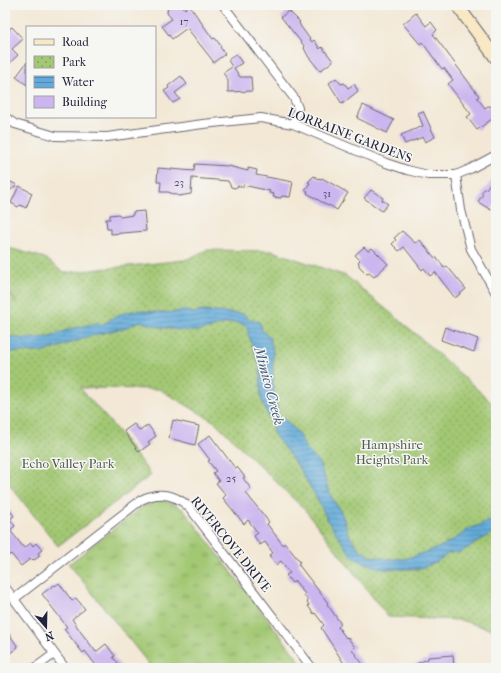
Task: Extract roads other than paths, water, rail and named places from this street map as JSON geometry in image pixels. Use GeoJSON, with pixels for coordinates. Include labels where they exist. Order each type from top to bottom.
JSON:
{"type":"FeatureCollection","features":[{"type":"Feature","properties":{"kind":"main road"},"geometry":{"type":"LineString","coordinates":[[457,5],[496,58]]}},
{"type":"Feature","properties":{"kind":"street"},"geometry":{"type":"LineString","coordinates":[[223,5],[294,98],[298,108],[293,124]]}},
{"type":"Feature","properties":{"kind":"street","name":"LORRAINE GARDENS"},"geometry":{"type":"LineString","coordinates":[[5,117],[15,124],[55,136],[107,136],[261,118],[293,124],[386,163],[428,175],[456,175],[496,156]]}},
{"type":"Feature","properties":{"kind":"street"},"geometry":{"type":"LineString","coordinates":[[456,175],[460,210],[471,248],[496,293]]}},
{"type":"Feature","properties":{"kind":"street","name":"RIVERCOVE DRIVE"},"geometry":{"type":"LineString","coordinates":[[14,599],[140,500],[154,495],[168,495],[181,501],[189,507],[312,668]]}},
{"type":"Feature","properties":{"kind":"street"},"geometry":{"type":"LineString","coordinates":[[5,587],[65,668]]}},
{"type":"Feature","properties":{"kind":"street"},"geometry":{"type":"LineString","coordinates":[[35,668],[54,654]]}},
{"type":"Feature","properties":{"kind":"water","name":"Mimico Creek"},"geometry":{"type":"Polygon","coordinates":[[[137,310],[162,313],[177,312],[181,310],[195,313],[202,311],[244,314],[249,320],[256,320],[260,323],[262,330],[270,338],[273,351],[273,386],[278,415],[289,423],[299,435],[306,449],[319,463],[331,496],[342,514],[350,537],[360,549],[370,556],[389,559],[405,559],[438,548],[455,539],[469,529],[485,523],[496,516],[496,531],[461,552],[449,553],[436,562],[419,569],[384,569],[357,560],[349,552],[328,521],[317,498],[297,465],[273,433],[272,425],[261,399],[260,365],[248,334],[248,328],[242,324],[229,323],[201,331],[188,331],[159,327],[140,321],[121,330],[119,329],[91,336],[44,352],[5,352],[5,336],[23,339],[50,337],[70,329],[96,323],[104,324],[117,315],[137,310]]]}},
{"type":"Feature","properties":{"kind":"park label","name":"Hampshire Heights Park"},"geometry":{"type":"Point","coordinates":[392,452]}},
{"type":"Feature","properties":{"kind":"park label","name":"Echo Valley Park"},"geometry":{"type":"Point","coordinates":[68,463]}}]}
